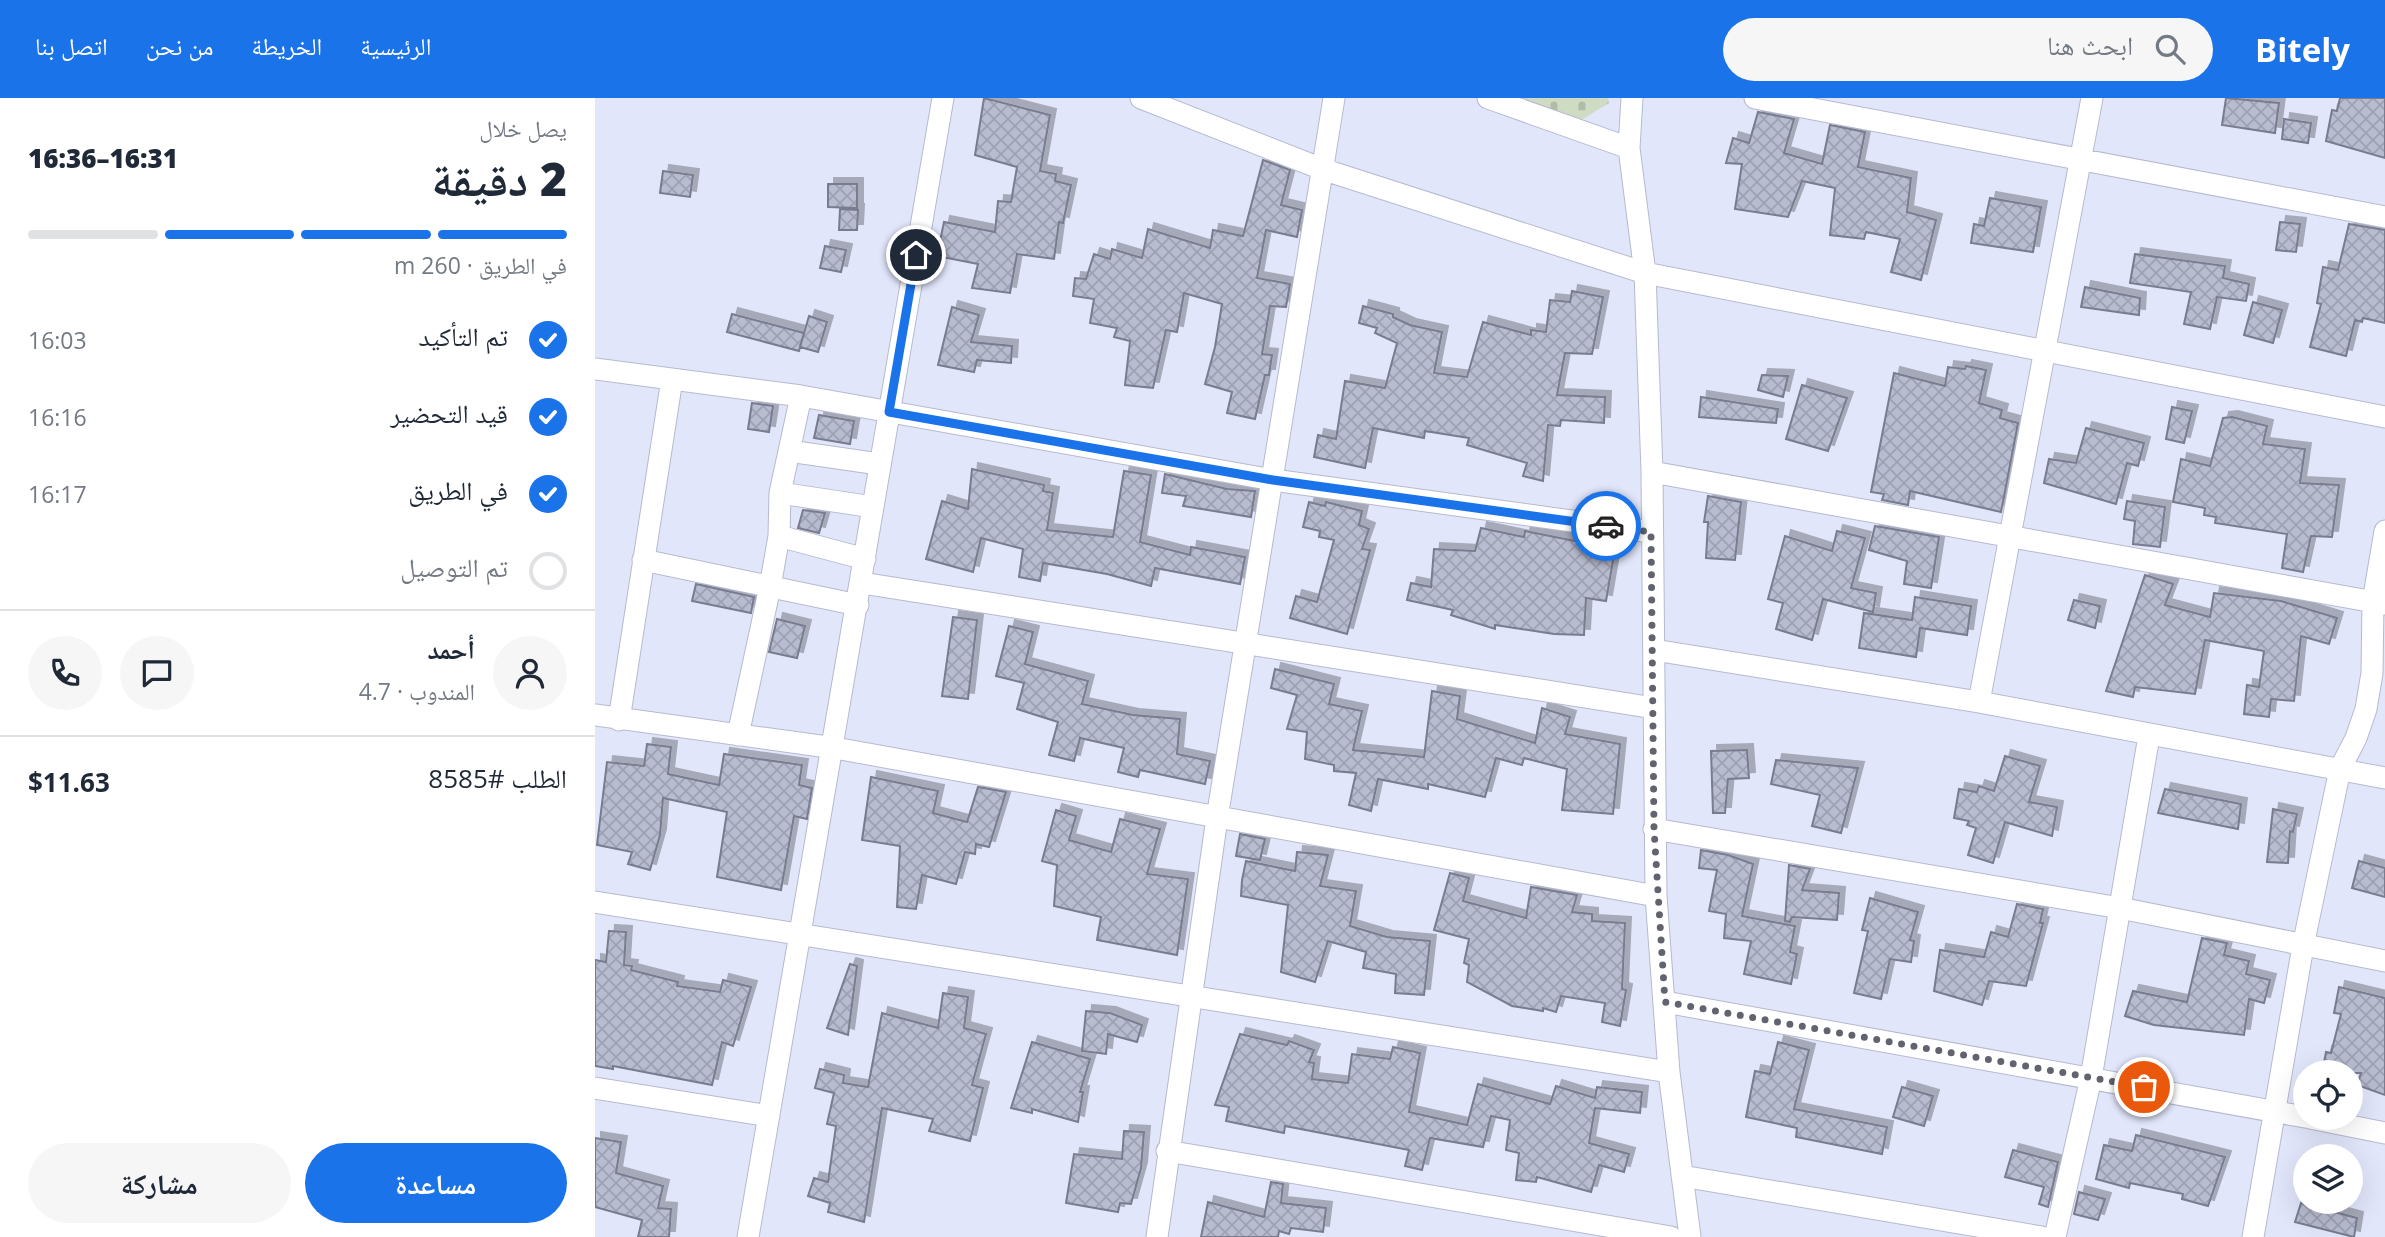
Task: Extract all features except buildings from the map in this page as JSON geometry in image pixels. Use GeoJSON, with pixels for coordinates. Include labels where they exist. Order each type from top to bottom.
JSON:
{"type":"FeatureCollection","features":[{"type":"Feature","properties":{"kind":"street"},"geometry":{"type":"LineString","coordinates":[[748,1237],[835,748],[879,464],[943,98]]}},
{"type":"Feature","properties":{"kind":"street"},"geometry":{"type":"LineString","coordinates":[[1141,98],[1322,169],[1645,273],[2385,417]]}},
{"type":"Feature","properties":{"kind":"street"},"geometry":{"type":"LineString","coordinates":[[1157,1237],[1167,1151],[1217,818],[1334,98]]}},
{"type":"Feature","properties":{"kind":"street"},"geometry":{"type":"LineString","coordinates":[[1488,98],[1629,148]]}},
{"type":"Feature","properties":{"kind":"street"},"geometry":{"type":"LineString","coordinates":[[1632,98],[1629,148],[1645,273],[1652,472],[1656,896],[1669,1072],[1690,1237]]}},
{"type":"Feature","properties":{"kind":"street"},"geometry":{"type":"LineString","coordinates":[[1755,98],[2385,217]]}},
{"type":"Feature","properties":{"kind":"street"},"geometry":{"type":"LineString","coordinates":[[1979,702],[2092,98]]}},
{"type":"Feature","properties":{"kind":"street"},"geometry":{"type":"LineString","coordinates":[[595,369],[801,396],[1273,480],[1651,532]]}},
{"type":"Feature","properties":{"kind":"street"},"geometry":{"type":"LineString","coordinates":[[619,720],[672,379]]}},
{"type":"Feature","properties":{"kind":"street"},"geometry":{"type":"LineString","coordinates":[[738,735],[770,587],[779,537],[780,493],[801,396]]}},
{"type":"Feature","properties":{"kind":"street"},"geometry":{"type":"LineString","coordinates":[[789,451],[879,464]]}},
{"type":"Feature","properties":{"kind":"street"},"geometry":{"type":"LineString","coordinates":[[1652,472],[2379,603]]}},
{"type":"Feature","properties":{"kind":"street"},"geometry":{"type":"LineString","coordinates":[[780,493],[873,507]]}},
{"type":"Feature","properties":{"kind":"street"},"geometry":{"type":"LineString","coordinates":[[2253,1237],[2303,946],[2340,769],[2356,738],[2366,709],[2372,673],[2385,531]]}},
{"type":"Feature","properties":{"kind":"street"},"geometry":{"type":"LineString","coordinates":[[779,537],[865,559]]}},
{"type":"Feature","properties":{"kind":"street"},"geometry":{"type":"LineString","coordinates":[[643,560],[858,605]]}},
{"type":"Feature","properties":{"kind":"street"},"geometry":{"type":"LineString","coordinates":[[862,583],[1245,646],[1654,708]]}},
{"type":"Feature","properties":{"kind":"street"},"geometry":{"type":"LineString","coordinates":[[1654,650],[1979,702],[2385,778]]}},
{"type":"Feature","properties":{"kind":"street"},"geometry":{"type":"LineString","coordinates":[[595,716],[835,748],[1656,896]]}},
{"type":"Feature","properties":{"kind":"street"},"geometry":{"type":"LineString","coordinates":[[2055,1237],[2091,1078],[2150,736]]}},
{"type":"Feature","properties":{"kind":"street"},"geometry":{"type":"LineString","coordinates":[[1654,829],[2120,908],[2385,961]]}},
{"type":"Feature","properties":{"kind":"street"},"geometry":{"type":"LineString","coordinates":[[595,902],[1669,1072]]}},
{"type":"Feature","properties":{"kind":"street"},"geometry":{"type":"LineString","coordinates":[[1665,1002],[2293,1115]]}},
{"type":"Feature","properties":{"kind":"street"},"geometry":{"type":"LineString","coordinates":[[595,1088],[769,1116]]}},
{"type":"Feature","properties":{"kind":"street"},"geometry":{"type":"LineString","coordinates":[[2363,1129],[2385,1133]]}},
{"type":"Feature","properties":{"kind":"street"},"geometry":{"type":"LineString","coordinates":[[1167,1151],[1671,1237]]}},
{"type":"Feature","properties":{"kind":"street"},"geometry":{"type":"LineString","coordinates":[[1682,1176],[2042,1237]]}},
{"type":"Feature","properties":{"kind":"green space"},"geometry":{"type":"Polygon","coordinates":[[[1523,98],[1608,98],[1609,103],[1578,122],[1523,98]]]}},
{"type":"Feature","properties":{"kind":"way so far"},"geometry":{"type":"LineString","coordinates":[[1606,526],[1651,532],[1654,829],[1656,896],[1665,1002],[2144,1087]]}},
{"type":"Feature","properties":{"kind":"route"},"geometry":{"type":"LineString","coordinates":[[916,255],[889,412],[1273,480],[1606,526]]}}]}
